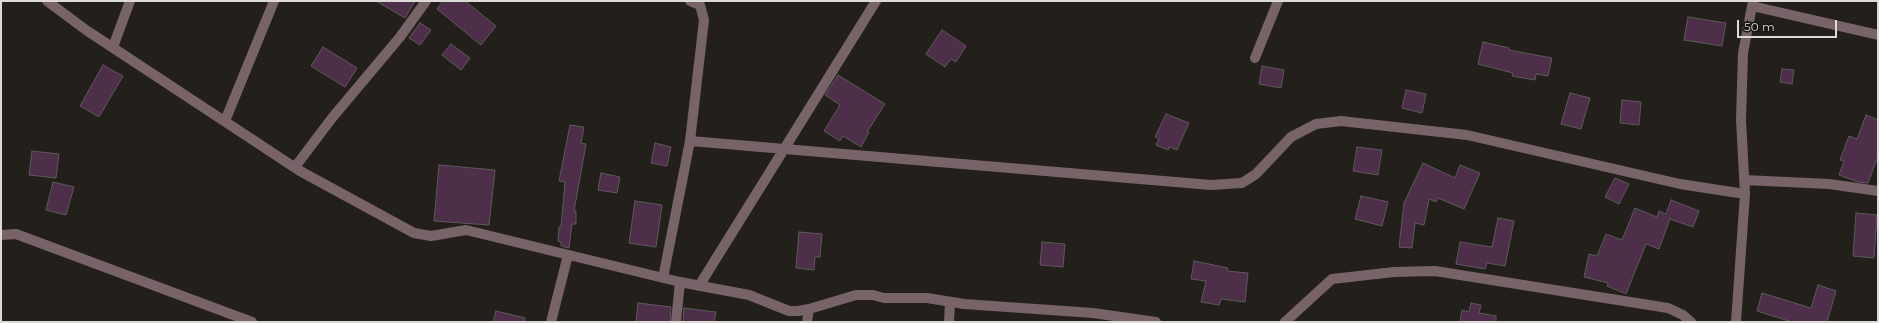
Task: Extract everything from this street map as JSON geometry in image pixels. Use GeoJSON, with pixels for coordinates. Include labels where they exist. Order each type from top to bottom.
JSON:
{"type":"FeatureCollection","features":[{"type":"Feature","properties":{"kind":"street"},"geometry":{"type":"LineString","coordinates":[[47,1],[113,47],[295,167],[414,233],[431,236],[466,230],[680,282],[748,295],[790,311],[809,309],[856,295],[873,295],[884,298],[927,298],[950,302],[1093,313],[1156,322]]}},
{"type":"Feature","properties":{"kind":"street"},"geometry":{"type":"LineString","coordinates":[[113,47],[130,1]]}},
{"type":"Feature","properties":{"kind":"street"},"geometry":{"type":"LineString","coordinates":[[225,121],[274,1]]}},
{"type":"Feature","properties":{"kind":"street"},"geometry":{"type":"LineString","coordinates":[[295,167],[332,118],[400,37],[426,1]]}},
{"type":"Feature","properties":{"kind":"street"},"geometry":{"type":"LineString","coordinates":[[664,278],[690,141],[704,20],[700,6],[690,1]]}},
{"type":"Feature","properties":{"kind":"street"},"geometry":{"type":"LineString","coordinates":[[699,286],[876,1]]}},
{"type":"Feature","properties":{"kind":"street"},"geometry":{"type":"LineString","coordinates":[[1255,58],[1278,1]]}},
{"type":"Feature","properties":{"kind":"street"},"geometry":{"type":"LineString","coordinates":[[1736,322],[1745,194],[1741,120],[1743,54],[1753,3],[1878,35]]}},
{"type":"Feature","properties":{"kind":"street"},"geometry":{"type":"LineString","coordinates":[[690,141],[1211,185],[1242,183],[1256,174],[1290,137],[1316,124],[1341,121],[1468,135],[1680,184],[1745,194]]}},
{"type":"Feature","properties":{"kind":"street"},"geometry":{"type":"LineString","coordinates":[[1744,180],[1829,184],[1878,191]]}},
{"type":"Feature","properties":{"kind":"street"},"geometry":{"type":"LineString","coordinates":[[1,235],[16,234],[252,322]]}},
{"type":"Feature","properties":{"kind":"street"},"geometry":{"type":"LineString","coordinates":[[551,322],[568,255]]}},
{"type":"Feature","properties":{"kind":"street"},"geometry":{"type":"LineString","coordinates":[[1285,322],[1332,279],[1394,272],[1434,271],[1668,308],[1683,315],[1691,322]]}},
{"type":"Feature","properties":{"kind":"street"},"geometry":{"type":"LineString","coordinates":[[676,322],[680,282]]}},
{"type":"Feature","properties":{"kind":"street"},"geometry":{"type":"LineString","coordinates":[[949,322],[950,302]]}},
{"type":"Feature","properties":{"kind":"street"},"geometry":{"type":"LineString","coordinates":[[807,322],[809,309]]}},
{"type":"Feature","properties":{"kind":"building"},"geometry":{"type":"Polygon","coordinates":[[[376,1],[415,1],[405,18],[376,1]]]}},
{"type":"Feature","properties":{"kind":"building"},"geometry":{"type":"Polygon","coordinates":[[[443,1],[465,1],[496,26],[481,45],[437,9],[443,1]]]}},
{"type":"Feature","properties":{"kind":"building"},"geometry":{"type":"Polygon","coordinates":[[[1688,17],[1726,23],[1722,46],[1684,40],[1688,17]]]}},
{"type":"Feature","properties":{"kind":"building"},"geometry":{"type":"Polygon","coordinates":[[[420,23],[431,30],[420,45],[409,38],[420,23]]]}},
{"type":"Feature","properties":{"kind":"building"},"geometry":{"type":"Polygon","coordinates":[[[942,30],[966,46],[956,62],[951,59],[945,67],[926,54],[942,30]]]}},
{"type":"Feature","properties":{"kind":"building"},"geometry":{"type":"Polygon","coordinates":[[[1483,42],[1509,48],[1509,50],[1552,58],[1548,76],[1536,74],[1535,80],[1512,76],[1513,73],[1478,64],[1483,42]]]}},
{"type":"Feature","properties":{"kind":"building"},"geometry":{"type":"Polygon","coordinates":[[[451,44],[470,58],[461,70],[442,55],[451,44]]]}},
{"type":"Feature","properties":{"kind":"building"},"geometry":{"type":"Polygon","coordinates":[[[323,47],[357,68],[345,87],[311,66],[323,47]]]}},
{"type":"Feature","properties":{"kind":"building"},"geometry":{"type":"Polygon","coordinates":[[[103,65],[123,76],[99,117],[80,106],[103,65]]]}},
{"type":"Feature","properties":{"kind":"building"},"geometry":{"type":"Polygon","coordinates":[[[1262,66],[1284,70],[1281,88],[1259,84],[1262,66]]]}},
{"type":"Feature","properties":{"kind":"building"},"geometry":{"type":"Polygon","coordinates":[[[1782,69],[1794,70],[1792,84],[1780,82],[1782,69]]]}},
{"type":"Feature","properties":{"kind":"building"},"geometry":{"type":"Polygon","coordinates":[[[838,75],[885,104],[867,132],[869,132],[861,147],[843,136],[840,141],[824,131],[840,105],[825,95],[838,75]]]}},
{"type":"Feature","properties":{"kind":"building"},"geometry":{"type":"Polygon","coordinates":[[[1406,90],[1426,94],[1422,113],[1402,108],[1406,90]]]}},
{"type":"Feature","properties":{"kind":"building"},"geometry":{"type":"Polygon","coordinates":[[[1570,93],[1590,98],[1581,129],[1561,124],[1570,93]]]}},
{"type":"Feature","properties":{"kind":"building"},"geometry":{"type":"Polygon","coordinates":[[[1622,100],[1641,102],[1639,125],[1620,123],[1622,100]]]}},
{"type":"Feature","properties":{"kind":"building"},"geometry":{"type":"Polygon","coordinates":[[[1166,114],[1189,123],[1177,150],[1169,147],[1168,150],[1156,145],[1159,139],[1155,137],[1166,114]]]}},
{"type":"Feature","properties":{"kind":"building"},"geometry":{"type":"Polygon","coordinates":[[[1866,115],[1878,120],[1878,156],[1868,183],[1858,182],[1839,175],[1844,161],[1840,160],[1849,136],[1857,139],[1866,115]]]}},
{"type":"Feature","properties":{"kind":"building"},"geometry":{"type":"Polygon","coordinates":[[[570,125],[584,127],[581,143],[586,144],[574,211],[576,211],[576,224],[572,224],[569,248],[561,246],[561,242],[558,241],[559,227],[561,227],[565,182],[559,181],[570,125]]]}},
{"type":"Feature","properties":{"kind":"building"},"geometry":{"type":"Polygon","coordinates":[[[655,143],[671,147],[667,166],[651,163],[655,143]]]}},
{"type":"Feature","properties":{"kind":"building"},"geometry":{"type":"Polygon","coordinates":[[[1357,147],[1382,150],[1378,175],[1353,171],[1357,147]]]}},
{"type":"Feature","properties":{"kind":"building"},"geometry":{"type":"Polygon","coordinates":[[[32,151],[59,154],[56,178],[29,175],[32,151]]]}},
{"type":"Feature","properties":{"kind":"building"},"geometry":{"type":"Polygon","coordinates":[[[1423,163],[1455,178],[1460,165],[1480,173],[1464,209],[1438,198],[1436,202],[1429,199],[1424,225],[1415,223],[1412,248],[1399,247],[1404,203],[1423,163]]]}},
{"type":"Feature","properties":{"kind":"building"},"geometry":{"type":"Polygon","coordinates":[[[439,165],[495,170],[489,225],[434,221],[439,165]]]}},
{"type":"Feature","properties":{"kind":"building"},"geometry":{"type":"Polygon","coordinates":[[[601,173],[620,177],[617,193],[598,190],[601,173]]]}},
{"type":"Feature","properties":{"kind":"building"},"geometry":{"type":"Polygon","coordinates":[[[1615,178],[1629,184],[1619,204],[1605,197],[1615,178]]]}},
{"type":"Feature","properties":{"kind":"building"},"geometry":{"type":"Polygon","coordinates":[[[53,182],[74,187],[66,215],[46,210],[53,182]]]}},
{"type":"Feature","properties":{"kind":"building"},"geometry":{"type":"Polygon","coordinates":[[[1361,196],[1388,202],[1382,226],[1355,219],[1361,196]]]}},
{"type":"Feature","properties":{"kind":"building"},"geometry":{"type":"Polygon","coordinates":[[[1671,200],[1699,211],[1693,227],[1670,219],[1659,249],[1646,244],[1626,294],[1607,286],[1608,283],[1584,277],[1589,254],[1597,256],[1606,234],[1622,240],[1635,208],[1657,217],[1659,211],[1666,214],[1671,200]]]}},
{"type":"Feature","properties":{"kind":"building"},"geometry":{"type":"Polygon","coordinates":[[[635,201],[662,205],[656,247],[629,243],[635,201]]]}},
{"type":"Feature","properties":{"kind":"building"},"geometry":{"type":"Polygon","coordinates":[[[1856,213],[1877,215],[1874,258],[1853,256],[1856,213]]]}},
{"type":"Feature","properties":{"kind":"building"},"geometry":{"type":"Polygon","coordinates":[[[1498,218],[1514,221],[1505,266],[1487,263],[1485,269],[1456,264],[1460,242],[1492,247],[1498,218]]]}},
{"type":"Feature","properties":{"kind":"building"},"geometry":{"type":"Polygon","coordinates":[[[799,232],[822,234],[820,257],[815,257],[814,270],[796,268],[799,232]]]}},
{"type":"Feature","properties":{"kind":"building"},"geometry":{"type":"Polygon","coordinates":[[[1042,242],[1065,244],[1063,267],[1040,265],[1042,242]]]}},
{"type":"Feature","properties":{"kind":"building"},"geometry":{"type":"Polygon","coordinates":[[[1194,261],[1228,268],[1227,271],[1248,273],[1245,302],[1221,299],[1219,305],[1201,302],[1206,281],[1191,279],[1194,261]]]}},
{"type":"Feature","properties":{"kind":"building"},"geometry":{"type":"Polygon","coordinates":[[[1818,285],[1836,291],[1827,322],[1792,322],[1757,311],[1762,293],[1811,308],[1818,285]]]}},
{"type":"Feature","properties":{"kind":"building"},"geometry":{"type":"Polygon","coordinates":[[[638,303],[671,307],[670,322],[636,322],[638,303]]]}},
{"type":"Feature","properties":{"kind":"building"},"geometry":{"type":"Polygon","coordinates":[[[1471,303],[1481,305],[1479,313],[1496,316],[1496,322],[1460,322],[1462,310],[1469,312],[1471,303]]]}},
{"type":"Feature","properties":{"kind":"building"},"geometry":{"type":"Polygon","coordinates":[[[684,308],[716,312],[714,322],[683,322],[684,308]]]}},
{"type":"Feature","properties":{"kind":"building"},"geometry":{"type":"Polygon","coordinates":[[[496,311],[525,318],[525,322],[493,322],[496,311]]]}}]}
